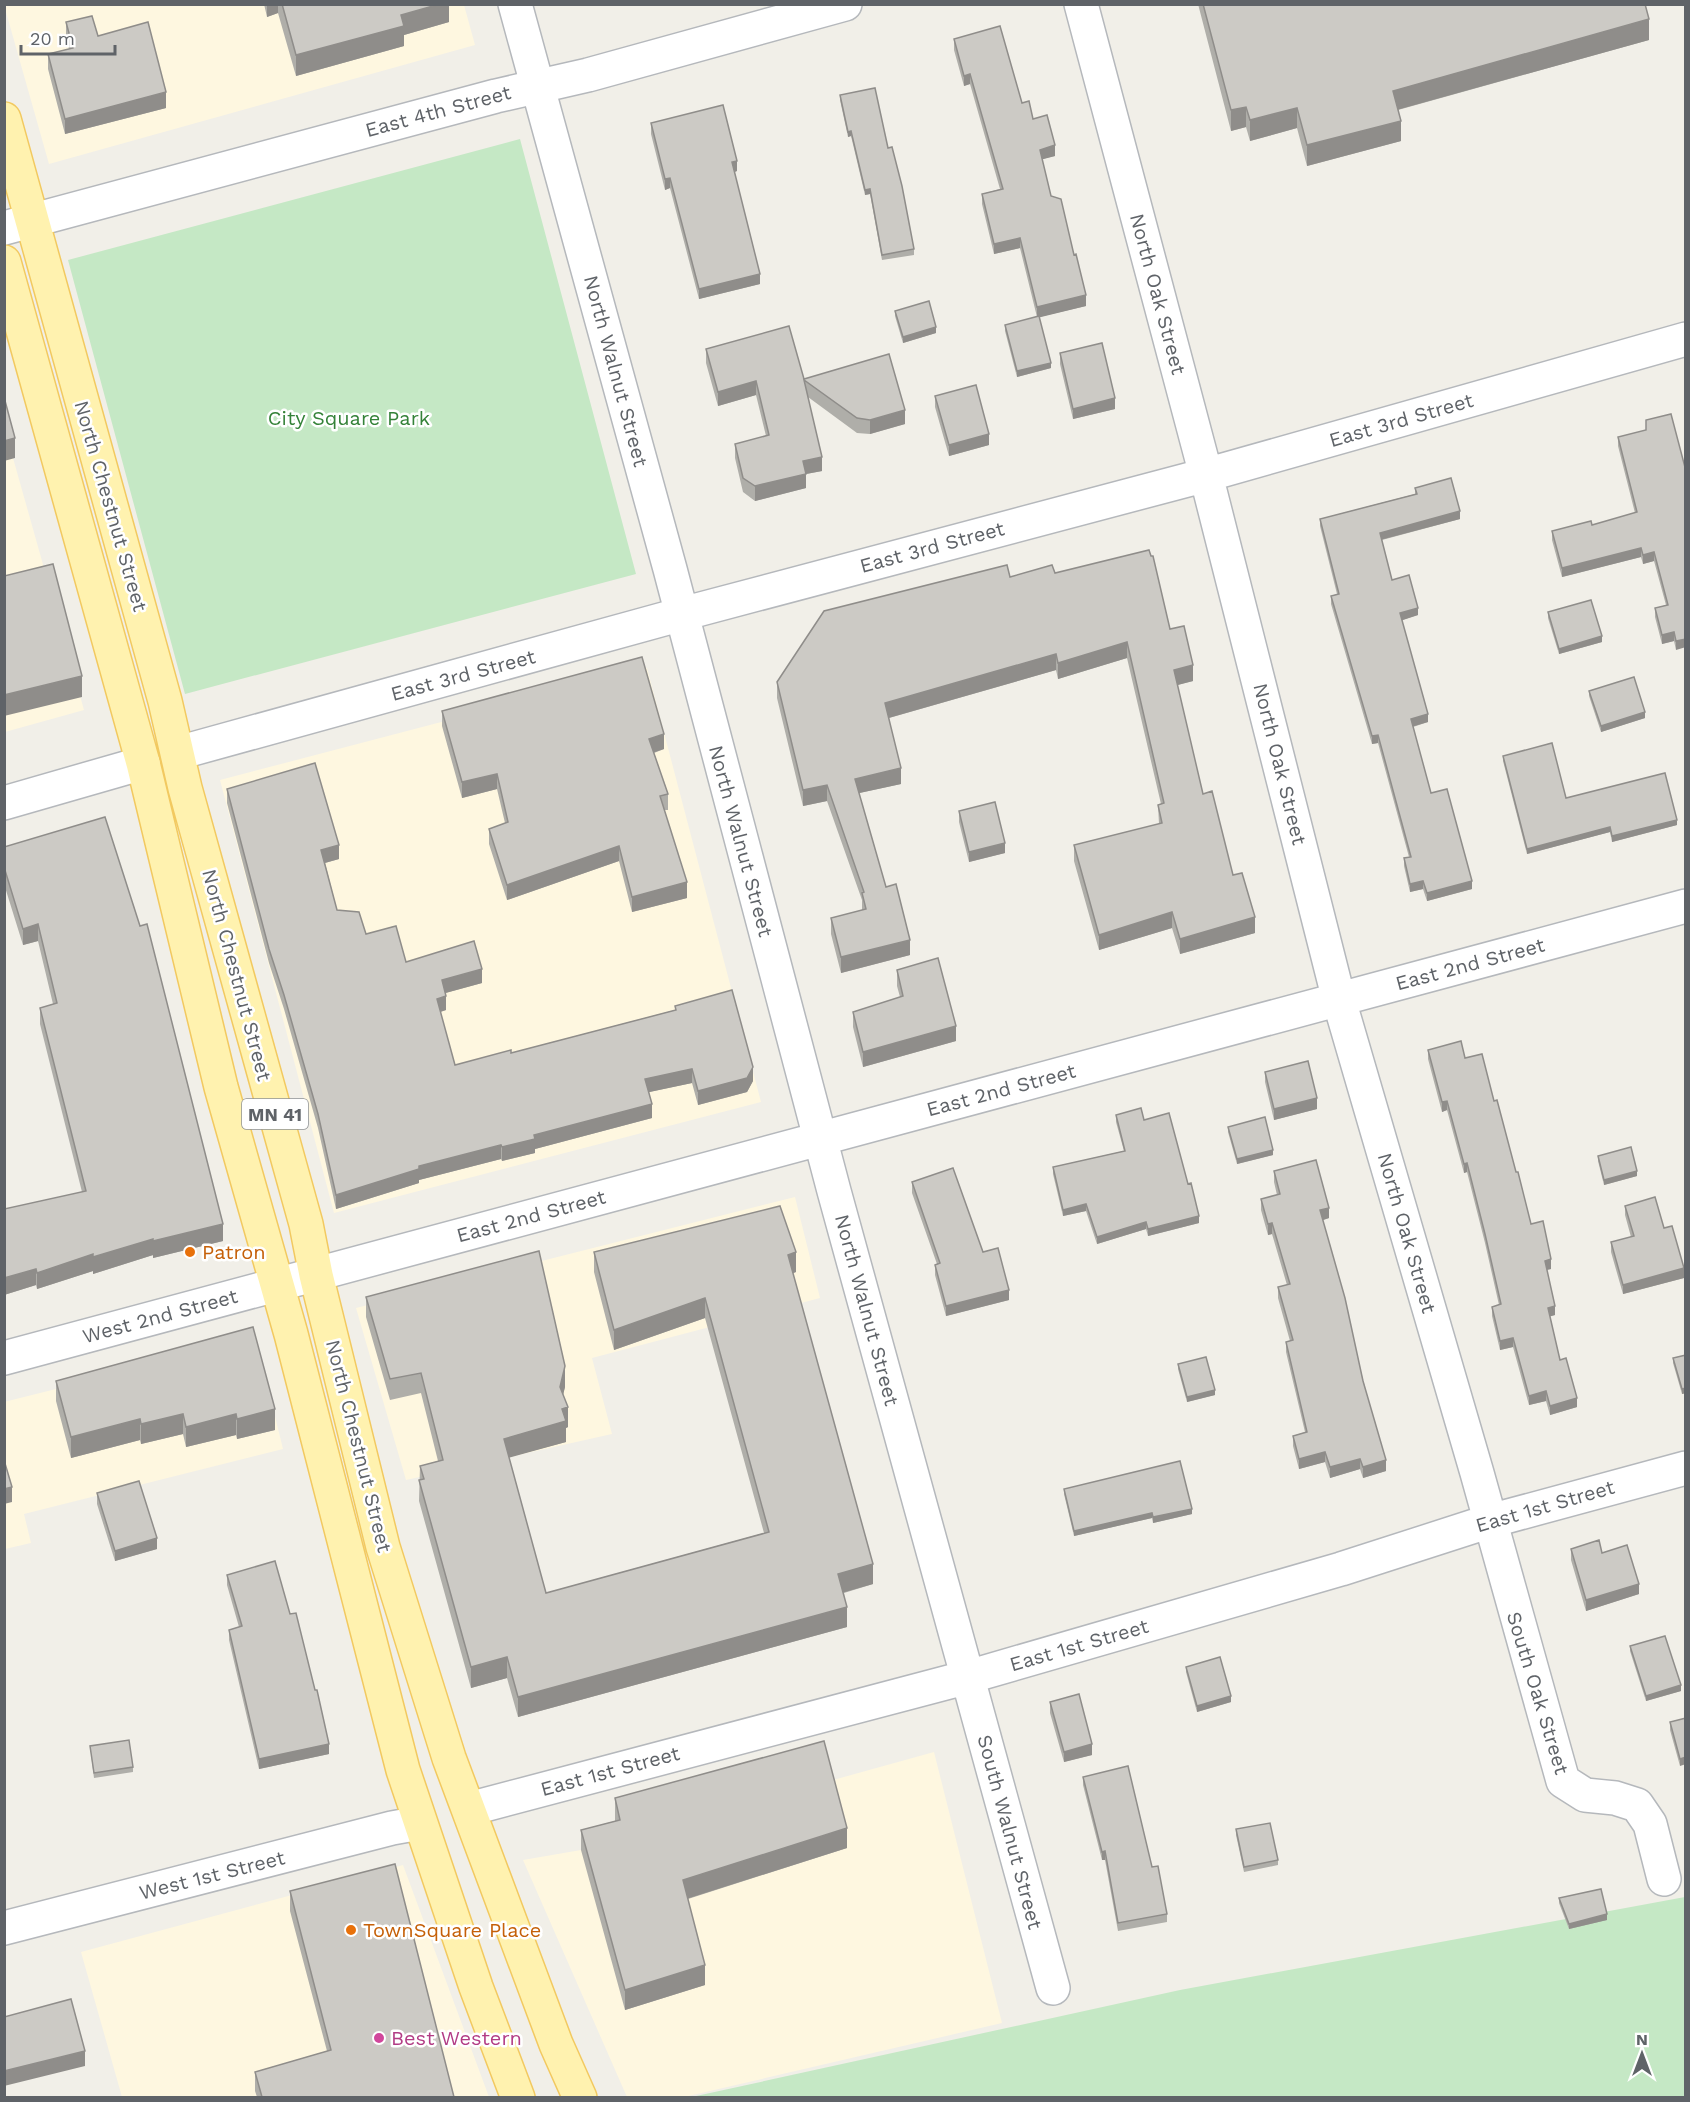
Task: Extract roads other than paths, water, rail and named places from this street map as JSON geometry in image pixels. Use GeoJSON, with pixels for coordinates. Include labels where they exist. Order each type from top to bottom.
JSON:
{"type":"FeatureCollection","features":[{"type":"Feature","properties":{"kind":"main road","name":"North Chestnut Street"},"geometry":{"type":"LineString","coordinates":[[4,119],[18,224],[178,753],[185,788],[306,1224],[316,1275],[383,1547],[449,1758],[556,2044],[580,2097]]}},
{"type":"Feature","properties":{"kind":"main road","name":"North Chestnut Street"},"geometry":{"type":"LineString","coordinates":[[4,262],[143,763],[221,1087],[262,1227],[403,1770],[476,1987],[518,2097]]}},
{"type":"Feature","properties":{"kind":"street","name":"North Walnut Street"},"geometry":{"type":"LineString","coordinates":[[515,4],[682,614],[820,1139],[968,1677]]}},
{"type":"Feature","properties":{"kind":"street","name":"East 4th Street"},"geometry":{"type":"LineString","coordinates":[[18,224],[537,85],[588,75],[845,4]]}},
{"type":"Feature","properties":{"kind":"street","name":"North Oak Street"},"geometry":{"type":"LineString","coordinates":[[1081,4],[1206,475],[1339,1000],[1490,1521]]}},
{"type":"Feature","properties":{"kind":"street","name":"East 3rd Street"},"geometry":{"type":"LineString","coordinates":[[178,753],[682,614],[1206,475],[1686,339]]}},
{"type":"Feature","properties":{"kind":"street"},"geometry":{"type":"LineString","coordinates":[[4,803],[143,763]]}},
{"type":"Feature","properties":{"kind":"street","name":"East 2nd Street"},"geometry":{"type":"LineString","coordinates":[[316,1275],[1686,906]]}},
{"type":"Feature","properties":{"kind":"street","name":"West 2nd Street"},"geometry":{"type":"LineString","coordinates":[[4,1358],[316,1275]]}},
{"type":"Feature","properties":{"kind":"street","name":"East 1st Street"},"geometry":{"type":"LineString","coordinates":[[469,1809],[968,1677],[1341,1569],[1490,1521],[1686,1468]]}},
{"type":"Feature","properties":{"kind":"street","name":"South Oak Street"},"geometry":{"type":"LineString","coordinates":[[1490,1521],[1563,1781],[1585,1796],[1615,1798],[1637,1805],[1650,1824],[1664,1879]]}},
{"type":"Feature","properties":{"kind":"street","name":"South Walnut Street"},"geometry":{"type":"LineString","coordinates":[[968,1677],[1053,1988]]}},
{"type":"Feature","properties":{"kind":"street","name":"West 1st Street"},"geometry":{"type":"LineString","coordinates":[[4,1929],[381,1831],[420,1823]]}},
{"type":"Feature","properties":{"kind":"place","name":"Patron"},"geometry":{"type":"Point","coordinates":[190,1252]}},
{"type":"Feature","properties":{"kind":"place","name":"TownSquare Place"},"geometry":{"type":"Point","coordinates":[351,1930]}},
{"type":"Feature","properties":{"kind":"place","name":"Best Western"},"geometry":{"type":"Point","coordinates":[379,2038]}},
{"type":"Feature","properties":{"kind":"park label","name":"City Square Park"},"geometry":{"type":"Point","coordinates":[349,418]}}]}
